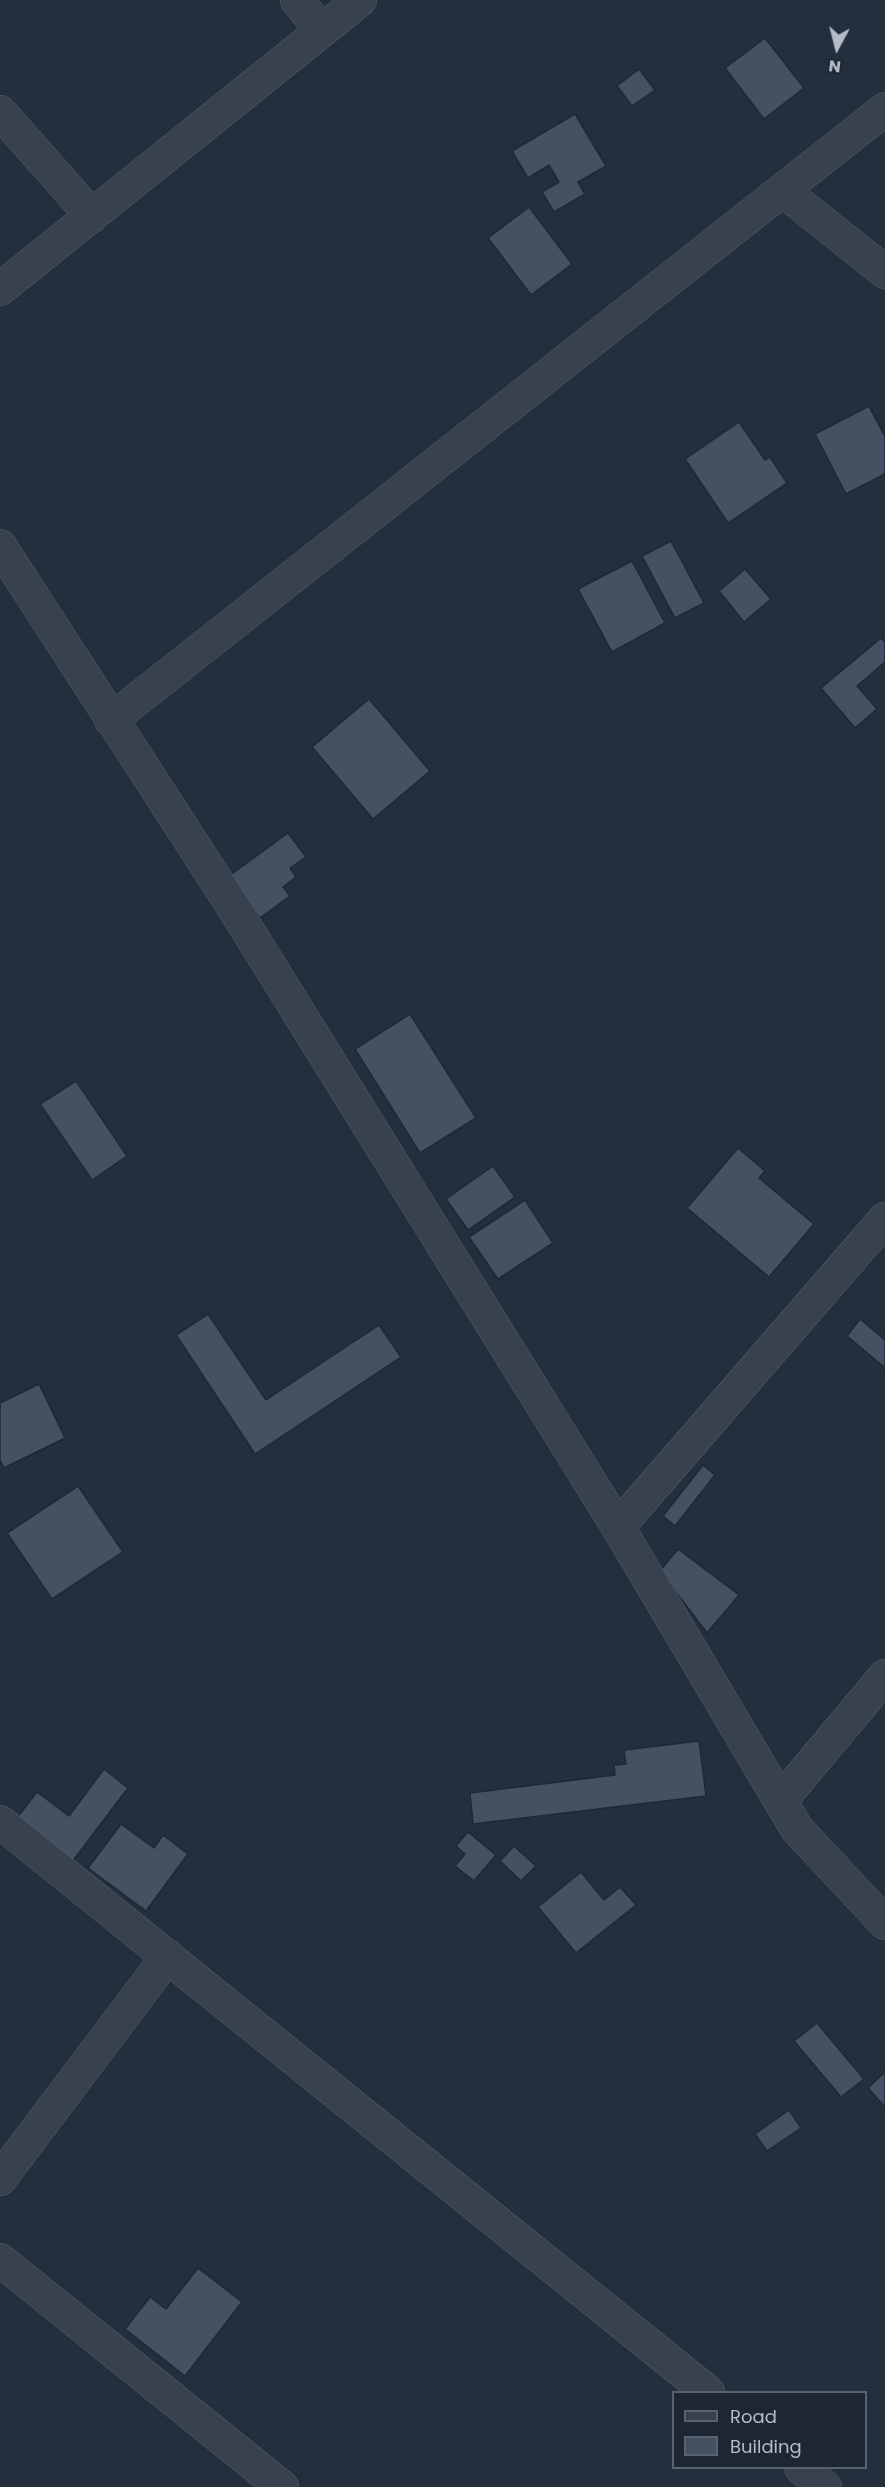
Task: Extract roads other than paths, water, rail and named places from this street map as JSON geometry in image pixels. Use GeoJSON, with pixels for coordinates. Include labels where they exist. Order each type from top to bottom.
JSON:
{"type":"FeatureCollection","features":[{"type":"Feature","properties":{"kind":"street"},"geometry":{"type":"LineString","coordinates":[[297,0],[321,30]]}},
{"type":"Feature","properties":{"kind":"street"},"geometry":{"type":"LineString","coordinates":[[0,289],[360,0]]}},
{"type":"Feature","properties":{"kind":"street"},"geometry":{"type":"LineString","coordinates":[[111,720],[885,109]]}},
{"type":"Feature","properties":{"kind":"street"},"geometry":{"type":"LineString","coordinates":[[0,112],[92,216]]}},
{"type":"Feature","properties":{"kind":"street"},"geometry":{"type":"LineString","coordinates":[[782,190],[885,272]]}},
{"type":"Feature","properties":{"kind":"street"},"geometry":{"type":"LineString","coordinates":[[0,546],[232,905],[618,1527],[782,1799],[797,1829],[885,1923]]}},
{"type":"Feature","properties":{"kind":"street"},"geometry":{"type":"LineString","coordinates":[[618,1527],[885,1219]]}},
{"type":"Feature","properties":{"kind":"street"},"geometry":{"type":"LineString","coordinates":[[782,1799],[885,1676]]}},
{"type":"Feature","properties":{"kind":"street"},"geometry":{"type":"LineString","coordinates":[[0,1822],[707,2391]]}},
{"type":"Feature","properties":{"kind":"street"},"geometry":{"type":"LineString","coordinates":[[0,2179],[168,1956]]}},
{"type":"Feature","properties":{"kind":"street"},"geometry":{"type":"LineString","coordinates":[[0,2260],[282,2487]]}},
{"type":"Feature","properties":{"kind":"street"},"geometry":{"type":"LineString","coordinates":[[802,2469],[825,2487]]}}]}
